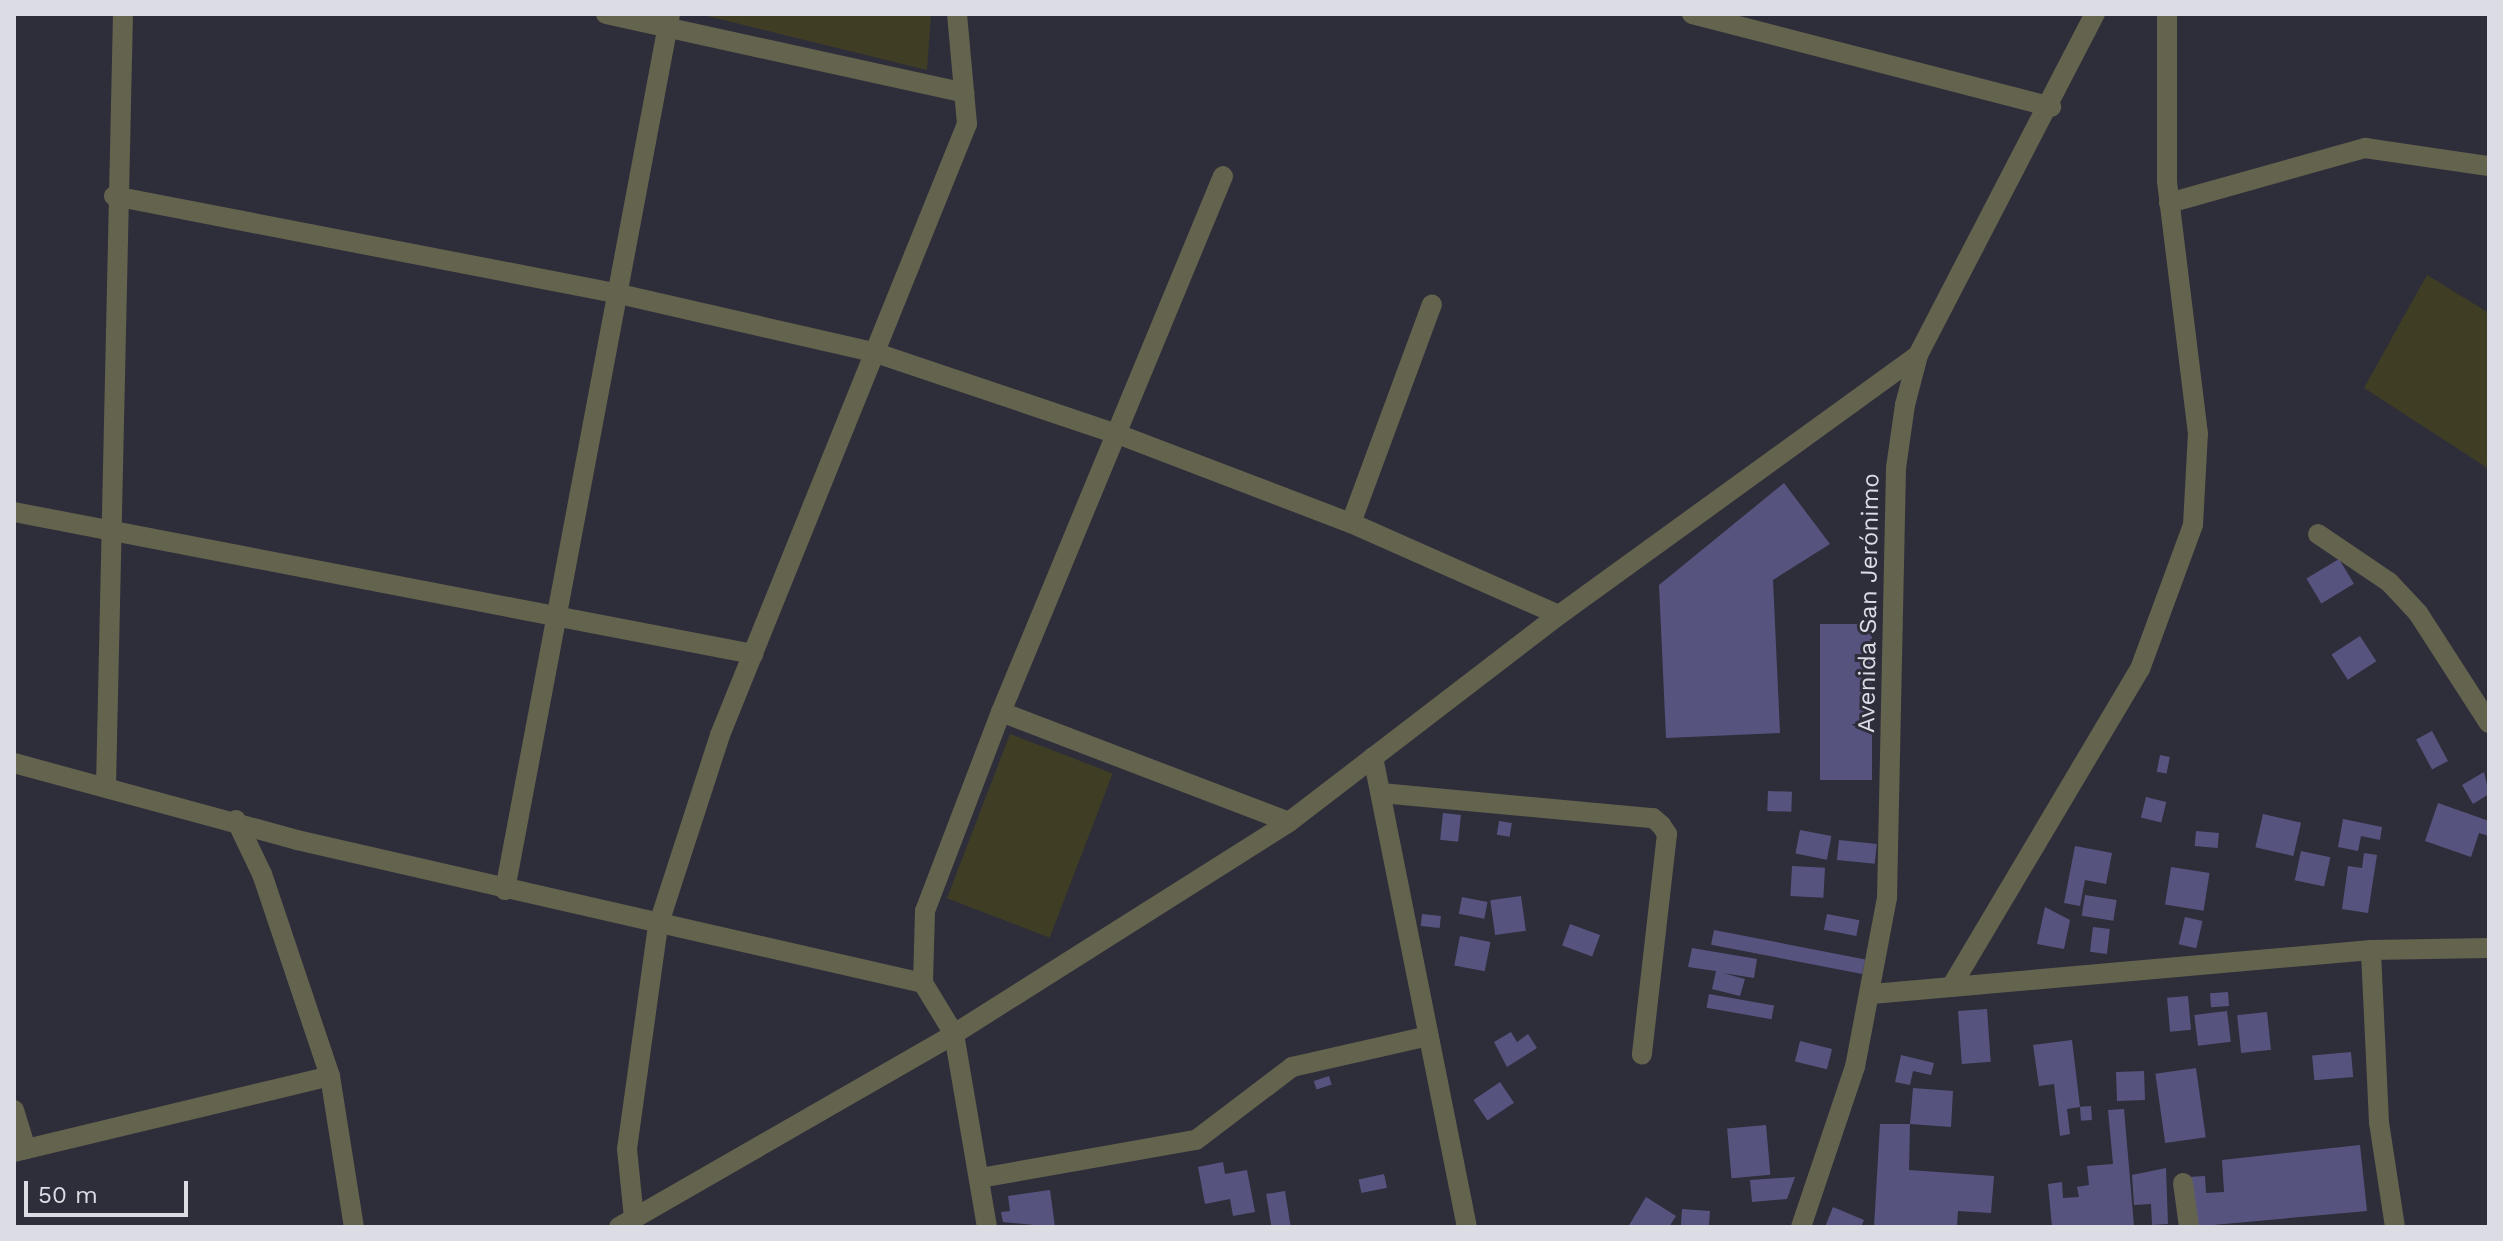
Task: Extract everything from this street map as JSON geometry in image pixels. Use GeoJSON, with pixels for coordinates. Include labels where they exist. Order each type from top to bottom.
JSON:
{"type":"FeatureCollection","features":[{"type":"Feature","properties":{"kind":"street"},"geometry":{"type":"LineString","coordinates":[[106,786],[114,196],[123,14]]}},
{"type":"Feature","properties":{"kind":"street"},"geometry":{"type":"LineString","coordinates":[[606,14],[668,21],[964,93]]}},
{"type":"Feature","properties":{"kind":"street"},"geometry":{"type":"LineString","coordinates":[[626,1223],[627,1149],[658,926],[753,654],[961,142],[964,93],[957,14]]}},
{"type":"Feature","properties":{"kind":"street"},"geometry":{"type":"LineString","coordinates":[[1692,14],[2051,107]]}},
{"type":"Feature","properties":{"kind":"street","name":"Avenida San Jerónimo"},"geometry":{"type":"LineString","coordinates":[[1801,1227],[1855,1067],[1872,994],[1887,898],[1896,468],[1918,355],[2051,107],[2095,14]]}},
{"type":"Feature","properties":{"kind":"street"},"geometry":{"type":"LineString","coordinates":[[1951,987],[2140,669],[2193,525],[2198,434],[2169,203],[2167,14]]}},
{"type":"Feature","properties":{"kind":"street"},"geometry":{"type":"LineString","coordinates":[[505,890],[553,617],[668,21]]}},
{"type":"Feature","properties":{"kind":"street"},"geometry":{"type":"LineString","coordinates":[[2169,203],[2365,148],[2489,166]]}},
{"type":"Feature","properties":{"kind":"street"},"geometry":{"type":"LineString","coordinates":[[987,1227],[954,1034],[923,983],[925,911],[1001,712],[1120,435],[1223,176]]}},
{"type":"Feature","properties":{"kind":"street"},"geometry":{"type":"LineString","coordinates":[[114,196],[615,293],[876,353],[1120,435],[1351,523],[1559,615]]}},
{"type":"Feature","properties":{"kind":"street"},"geometry":{"type":"LineString","coordinates":[[1351,523],[1432,304]]}},
{"type":"Feature","properties":{"kind":"street"},"geometry":{"type":"LineString","coordinates":[[626,1223],[954,1034],[1289,822],[1559,615],[1918,355]]}},
{"type":"Feature","properties":{"kind":"street"},"geometry":{"type":"LineString","coordinates":[[14,512],[753,654]]}},
{"type":"Feature","properties":{"kind":"street"},"geometry":{"type":"LineString","coordinates":[[2318,534],[2389,582],[2418,613],[2489,723]]}},
{"type":"Feature","properties":{"kind":"street"},"geometry":{"type":"LineString","coordinates":[[1001,712],[1289,822]]}},
{"type":"Feature","properties":{"kind":"street"},"geometry":{"type":"LineString","coordinates":[[1373,757],[1467,1227]]}},
{"type":"Feature","properties":{"kind":"street"},"geometry":{"type":"LineString","coordinates":[[14,763],[236,820],[288,838],[658,926],[923,983]]}},
{"type":"Feature","properties":{"kind":"street"},"geometry":{"type":"LineString","coordinates":[[1381,793],[1653,818],[1661,825],[1667,834],[1642,1055]]}},
{"type":"Feature","properties":{"kind":"street"},"geometry":{"type":"LineString","coordinates":[[236,820],[262,874],[330,1076],[354,1227]]}},
{"type":"Feature","properties":{"kind":"street"},"geometry":{"type":"LineString","coordinates":[[262,874],[262,855],[288,838]]}},
{"type":"Feature","properties":{"kind":"street"},"geometry":{"type":"LineString","coordinates":[[1872,994],[2371,950],[2489,948]]}},
{"type":"Feature","properties":{"kind":"street"},"geometry":{"type":"LineString","coordinates":[[2371,950],[2379,1122],[2395,1227]]}},
{"type":"Feature","properties":{"kind":"street"},"geometry":{"type":"LineString","coordinates":[[980,1178],[1196,1140],[1292,1067],[1429,1036]]}},
{"type":"Feature","properties":{"kind":"street"},"geometry":{"type":"LineString","coordinates":[[14,1110],[20,1150],[330,1076]]}},
{"type":"Feature","properties":{"kind":"street"},"geometry":{"type":"LineString","coordinates":[[2183,1183],[2189,1227]]}},
{"type":"Feature","properties":{"kind":"shaded area"},"geometry":{"type":"Polygon","coordinates":[[[699,14],[931,14],[927,70],[699,14]]]}},
{"type":"Feature","properties":{"kind":"shaded area"},"geometry":{"type":"Polygon","coordinates":[[[2427,275],[2489,313],[2489,469],[2364,388],[2427,275]]]}},
{"type":"Feature","properties":{"kind":"shaded area"},"geometry":{"type":"Polygon","coordinates":[[[1010,734],[1113,773],[1050,938],[947,898],[1010,734]]]}},
{"type":"Feature","properties":{"kind":"building"},"geometry":{"type":"Polygon","coordinates":[[[1784,483],[1830,544],[1773,580],[1780,733],[1666,738],[1659,585],[1784,483]]]}},
{"type":"Feature","properties":{"kind":"building"},"geometry":{"type":"Polygon","coordinates":[[[2339,559],[2354,584],[2321,603],[2306,579],[2339,559]]]}},
{"type":"Feature","properties":{"kind":"building"},"geometry":{"type":"Polygon","coordinates":[[[1820,624],[1872,624],[1872,780],[1820,780],[1820,624]]]}},
{"type":"Feature","properties":{"kind":"building"},"geometry":{"type":"Polygon","coordinates":[[[2360,636],[2376,661],[2348,680],[2331,655],[2360,636]]]}},
{"type":"Feature","properties":{"kind":"building"},"geometry":{"type":"Polygon","coordinates":[[[2432,731],[2448,761],[2432,769],[2416,739],[2432,731]]]}},
{"type":"Feature","properties":{"kind":"building"},"geometry":{"type":"Polygon","coordinates":[[[2160,755],[2170,757],[2167,774],[2157,772],[2160,755]]]}},
{"type":"Feature","properties":{"kind":"building"},"geometry":{"type":"Polygon","coordinates":[[[2484,772],[2489,794],[2473,804],[2462,785],[2484,772]]]}},
{"type":"Feature","properties":{"kind":"building"},"geometry":{"type":"Polygon","coordinates":[[[1768,791],[1792,792],[1791,812],[1767,811],[1768,791]]]}},
{"type":"Feature","properties":{"kind":"building"},"geometry":{"type":"Polygon","coordinates":[[[2146,797],[2166,802],[2161,822],[2141,817],[2146,797]]]}},
{"type":"Feature","properties":{"kind":"building"},"geometry":{"type":"Polygon","coordinates":[[[2438,803],[2489,821],[2489,836],[2479,833],[2471,857],[2425,841],[2438,803]]]}},
{"type":"Feature","properties":{"kind":"building"},"geometry":{"type":"Polygon","coordinates":[[[1443,813],[1461,815],[1458,842],[1440,840],[1443,813]]]}},
{"type":"Feature","properties":{"kind":"building"},"geometry":{"type":"Polygon","coordinates":[[[2263,814],[2301,823],[2293,856],[2255,847],[2263,814]]]}},
{"type":"Feature","properties":{"kind":"building"},"geometry":{"type":"Polygon","coordinates":[[[2343,819],[2382,827],[2380,840],[2361,836],[2358,851],[2338,847],[2343,819]]]}},
{"type":"Feature","properties":{"kind":"building"},"geometry":{"type":"Polygon","coordinates":[[[1499,821],[1512,823],[1510,837],[1497,835],[1499,821]]]}},
{"type":"Feature","properties":{"kind":"building"},"geometry":{"type":"Polygon","coordinates":[[[1800,830],[1831,836],[1827,860],[1795,854],[1800,830]]]}},
{"type":"Feature","properties":{"kind":"building"},"geometry":{"type":"Polygon","coordinates":[[[2196,831],[2219,833],[2218,848],[2195,846],[2196,831]]]}},
{"type":"Feature","properties":{"kind":"building"},"geometry":{"type":"Polygon","coordinates":[[[1839,840],[1877,844],[1875,864],[1837,860],[1839,840]]]}},
{"type":"Feature","properties":{"kind":"building"},"geometry":{"type":"Polygon","coordinates":[[[2075,846],[2112,853],[2106,884],[2085,880],[2080,906],[2064,903],[2075,846]]]}},
{"type":"Feature","properties":{"kind":"building"},"geometry":{"type":"Polygon","coordinates":[[[2301,851],[2330,857],[2324,887],[2295,880],[2301,851]]]}},
{"type":"Feature","properties":{"kind":"building"},"geometry":{"type":"Polygon","coordinates":[[[2364,853],[2377,855],[2368,913],[2342,909],[2348,866],[2362,868],[2364,853]]]}},
{"type":"Feature","properties":{"kind":"building"},"geometry":{"type":"Polygon","coordinates":[[[1792,866],[1825,868],[1823,898],[1790,896],[1792,866]]]}},
{"type":"Feature","properties":{"kind":"building"},"geometry":{"type":"Polygon","coordinates":[[[2171,867],[2210,873],[2204,911],[2165,905],[2171,867]]]}},
{"type":"Feature","properties":{"kind":"building"},"geometry":{"type":"Polygon","coordinates":[[[2085,895],[2117,900],[2113,921],[2082,916],[2085,895]]]}},
{"type":"Feature","properties":{"kind":"building"},"geometry":{"type":"Polygon","coordinates":[[[1521,896],[1526,931],[1495,935],[1490,900],[1521,896]]]}},
{"type":"Feature","properties":{"kind":"building"},"geometry":{"type":"Polygon","coordinates":[[[1462,897],[1488,902],[1484,919],[1459,914],[1462,897]]]}},
{"type":"Feature","properties":{"kind":"building"},"geometry":{"type":"Polygon","coordinates":[[[2045,907],[2070,920],[2064,949],[2037,944],[2045,907]]]}},
{"type":"Feature","properties":{"kind":"building"},"geometry":{"type":"Polygon","coordinates":[[[1422,914],[1441,916],[1440,928],[1421,926],[1422,914]]]}},
{"type":"Feature","properties":{"kind":"building"},"geometry":{"type":"Polygon","coordinates":[[[1827,914],[1859,920],[1856,936],[1824,930],[1827,914]]]}},
{"type":"Feature","properties":{"kind":"building"},"geometry":{"type":"Polygon","coordinates":[[[2185,917],[2203,921],[2196,948],[2179,944],[2185,917]]]}},
{"type":"Feature","properties":{"kind":"building"},"geometry":{"type":"Polygon","coordinates":[[[1570,924],[1600,935],[1592,957],[1562,946],[1570,924]]]}},
{"type":"Feature","properties":{"kind":"building"},"geometry":{"type":"Polygon","coordinates":[[[2093,927],[2110,929],[2107,954],[2090,952],[2093,927]]]}},
{"type":"Feature","properties":{"kind":"building"},"geometry":{"type":"Polygon","coordinates":[[[1714,930],[1865,959],[1862,974],[1711,945],[1714,930]]]}},
{"type":"Feature","properties":{"kind":"building"},"geometry":{"type":"Polygon","coordinates":[[[1460,936],[1490,942],[1485,971],[1454,965],[1460,936]]]}},
{"type":"Feature","properties":{"kind":"building"},"geometry":{"type":"Polygon","coordinates":[[[1692,948],[1757,959],[1754,978],[1723,973],[1745,979],[1740,996],[1712,989],[1716,971],[1688,967],[1692,948]]]}},
{"type":"Feature","properties":{"kind":"building"},"geometry":{"type":"Polygon","coordinates":[[[2228,992],[2229,1006],[2211,1007],[2210,993],[2228,992]]]}},
{"type":"Feature","properties":{"kind":"building"},"geometry":{"type":"Polygon","coordinates":[[[1709,994],[1774,1005],[1772,1019],[1707,1008],[1709,994]]]}},
{"type":"Feature","properties":{"kind":"building"},"geometry":{"type":"Polygon","coordinates":[[[2188,996],[2191,1030],[2170,1032],[2167,998],[2188,996]]]}},
{"type":"Feature","properties":{"kind":"building"},"geometry":{"type":"Polygon","coordinates":[[[1987,1009],[1991,1062],[1962,1064],[1958,1011],[1987,1009]]]}},
{"type":"Feature","properties":{"kind":"building"},"geometry":{"type":"Polygon","coordinates":[[[2227,1011],[2231,1042],[2198,1046],[2194,1015],[2227,1011]]]}},
{"type":"Feature","properties":{"kind":"building"},"geometry":{"type":"Polygon","coordinates":[[[2267,1012],[2271,1050],[2241,1053],[2237,1015],[2267,1012]]]}},
{"type":"Feature","properties":{"kind":"building"},"geometry":{"type":"Polygon","coordinates":[[[1511,1032],[1517,1042],[1528,1034],[1537,1048],[1507,1067],[1494,1042],[1511,1032]]]}},
{"type":"Feature","properties":{"kind":"building"},"geometry":{"type":"Polygon","coordinates":[[[2072,1040],[2080,1107],[2067,1109],[2070,1134],[2060,1136],[2054,1084],[2039,1086],[2033,1045],[2072,1040]]]}},
{"type":"Feature","properties":{"kind":"building"},"geometry":{"type":"Polygon","coordinates":[[[1800,1041],[1832,1049],[1827,1069],[1795,1061],[1800,1041]]]}},
{"type":"Feature","properties":{"kind":"building"},"geometry":{"type":"Polygon","coordinates":[[[2351,1052],[2353,1077],[2314,1080],[2312,1055],[2351,1052]]]}},
{"type":"Feature","properties":{"kind":"building"},"geometry":{"type":"Polygon","coordinates":[[[1901,1055],[1934,1063],[1931,1075],[1913,1071],[1910,1085],[1895,1082],[1901,1055]]]}},
{"type":"Feature","properties":{"kind":"building"},"geometry":{"type":"Polygon","coordinates":[[[2196,1068],[2206,1137],[2165,1143],[2155,1074],[2196,1068]]]}},
{"type":"Feature","properties":{"kind":"building"},"geometry":{"type":"Polygon","coordinates":[[[2144,1071],[2145,1100],[2117,1101],[2116,1072],[2144,1071]]]}},
{"type":"Feature","properties":{"kind":"building"},"geometry":{"type":"Polygon","coordinates":[[[1329,1076],[1332,1085],[1317,1090],[1314,1081],[1329,1076]]]}},
{"type":"Feature","properties":{"kind":"building"},"geometry":{"type":"Polygon","coordinates":[[[1500,1082],[1514,1103],[1487,1121],[1473,1100],[1500,1082]]]}},
{"type":"Feature","properties":{"kind":"building"},"geometry":{"type":"Polygon","coordinates":[[[1913,1088],[1953,1091],[1951,1127],[1910,1124],[1913,1088]]]}},
{"type":"Feature","properties":{"kind":"building"},"geometry":{"type":"Polygon","coordinates":[[[2091,1106],[2092,1120],[2081,1121],[2080,1107],[2091,1106]]]}},
{"type":"Feature","properties":{"kind":"building"},"geometry":{"type":"Polygon","coordinates":[[[2124,1109],[2134,1226],[2052,1227],[2048,1184],[2062,1182],[2063,1198],[2079,1197],[2077,1187],[2089,1185],[2087,1166],[2113,1164],[2108,1110],[2124,1109]]]}},
{"type":"Feature","properties":{"kind":"building"},"geometry":{"type":"Polygon","coordinates":[[[1880,1124],[1910,1124],[1909,1170],[1994,1176],[1991,1213],[1958,1211],[1957,1227],[1874,1227],[1880,1124]]]}},
{"type":"Feature","properties":{"kind":"building"},"geometry":{"type":"Polygon","coordinates":[[[1766,1125],[1770,1175],[1732,1178],[1727,1128],[1766,1125]]]}},
{"type":"Feature","properties":{"kind":"building"},"geometry":{"type":"Polygon","coordinates":[[[2360,1145],[2367,1211],[2191,1227],[2188,1177],[2205,1176],[2206,1193],[2224,1192],[2222,1160],[2360,1145]]]}},
{"type":"Feature","properties":{"kind":"building"},"geometry":{"type":"Polygon","coordinates":[[[1223,1162],[1225,1174],[1247,1170],[1255,1212],[1233,1216],[1230,1199],[1205,1204],[1198,1167],[1223,1162]]]}},
{"type":"Feature","properties":{"kind":"building"},"geometry":{"type":"Polygon","coordinates":[[[2166,1168],[2168,1224],[2152,1225],[2151,1204],[2134,1205],[2132,1175],[2166,1168]]]}},
{"type":"Feature","properties":{"kind":"building"},"geometry":{"type":"Polygon","coordinates":[[[1384,1174],[1387,1188],[1361,1193],[1359,1179],[1384,1174]]]}},
{"type":"Feature","properties":{"kind":"building"},"geometry":{"type":"Polygon","coordinates":[[[1795,1177],[1787,1199],[1752,1202],[1750,1180],[1795,1177]]]}},
{"type":"Feature","properties":{"kind":"building"},"geometry":{"type":"Polygon","coordinates":[[[1050,1190],[1055,1227],[1003,1222],[1001,1212],[1010,1211],[1008,1196],[1050,1190]]]}},
{"type":"Feature","properties":{"kind":"building"},"geometry":{"type":"Polygon","coordinates":[[[1285,1191],[1291,1227],[1271,1227],[1266,1194],[1285,1191]]]}},
{"type":"Feature","properties":{"kind":"building"},"geometry":{"type":"Polygon","coordinates":[[[1646,1197],[1676,1216],[1669,1227],[1628,1227],[1646,1197]]]}},
{"type":"Feature","properties":{"kind":"building"},"geometry":{"type":"Polygon","coordinates":[[[1833,1207],[1864,1220],[1861,1227],[1825,1227],[1833,1207]]]}},
{"type":"Feature","properties":{"kind":"building"},"geometry":{"type":"Polygon","coordinates":[[[1682,1209],[1710,1211],[1709,1227],[1681,1227],[1682,1209]]]}}]}
